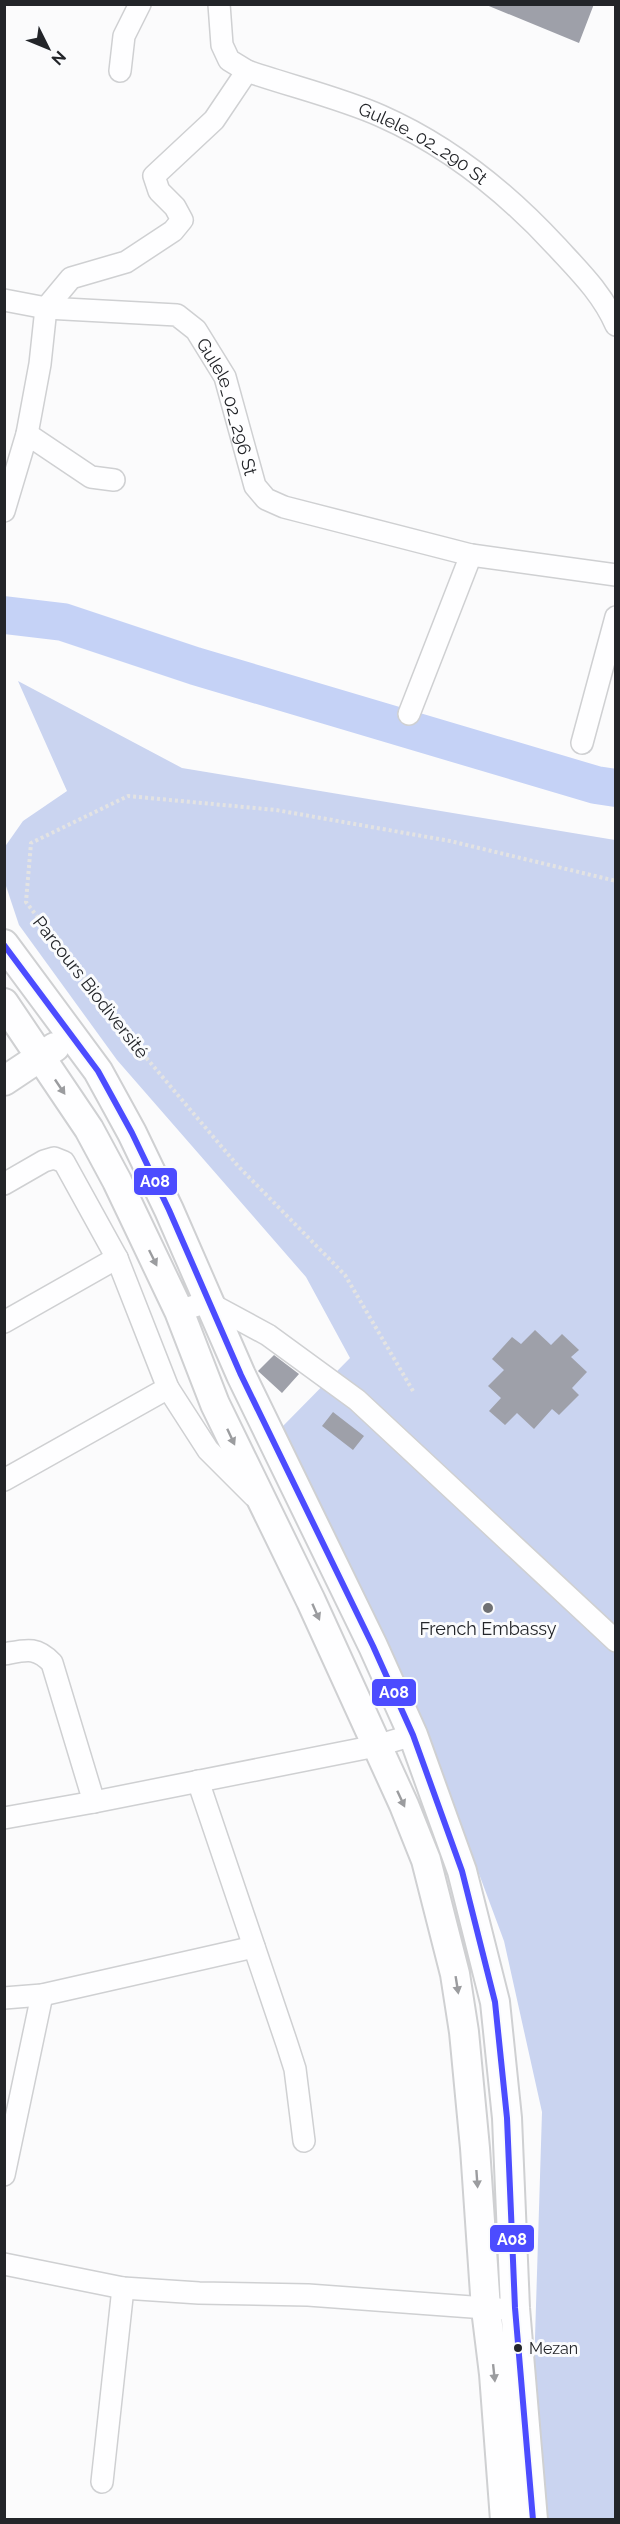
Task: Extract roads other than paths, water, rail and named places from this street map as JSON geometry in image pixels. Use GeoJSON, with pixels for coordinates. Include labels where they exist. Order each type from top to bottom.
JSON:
{"type":"FeatureCollection","features":[{"type":"Feature","properties":{"kind":"main road"},"geometry":{"type":"LineString","coordinates":[[4,944],[98,1071],[132,1133],[169,1210],[207,1302],[413,1735],[462,1871],[495,2002],[507,2118],[515,2308],[532,2520]]}},
{"type":"Feature","properties":{"kind":"main road"},"geometry":{"type":"LineString","coordinates":[[4,1003],[89,1129],[179,1311],[215,1404],[310,1601],[426,1860],[455,1974],[464,2032],[505,2520]]}},
{"type":"Feature","properties":{"kind":"main road"},"geometry":{"type":"LineString","coordinates":[[4,1081],[72,1037]]}},
{"type":"Feature","properties":{"kind":"street"},"geometry":{"type":"LineString","coordinates":[[120,71],[124,36],[140,4]]}},
{"type":"Feature","properties":{"kind":"street","name":"Gulele_02_290 St"},"geometry":{"type":"LineString","coordinates":[[219,4],[222,45],[229,60],[248,71],[381,116],[430,141],[480,173],[541,230],[597,291],[615,325]]}},
{"type":"Feature","properties":{"kind":"street"},"geometry":{"type":"LineString","coordinates":[[4,511],[27,434],[40,364],[46,308],[71,278],[126,262],[173,231],[182,220],[175,207],[159,191],[154,176],[214,120],[248,71]]}},
{"type":"Feature","properties":{"kind":"street","name":"Gulele_02_296 St"},"geometry":{"type":"LineString","coordinates":[[4,300],[46,308],[177,315],[196,330],[225,377],[255,486],[266,499],[284,507],[471,555],[615,575]]}},
{"type":"Feature","properties":{"kind":"street"},"geometry":{"type":"LineString","coordinates":[[27,434],[91,477],[114,480]]}},
{"type":"Feature","properties":{"kind":"street"},"geometry":{"type":"LineString","coordinates":[[409,714],[471,555]]}},
{"type":"Feature","properties":{"kind":"street"},"geometry":{"type":"LineString","coordinates":[[582,743],[615,617]]}},
{"type":"Feature","properties":{"kind":"street"},"geometry":{"type":"LineString","coordinates":[[4,1184],[44,1161],[54,1158],[64,1162],[117,1258],[168,1388],[208,1450],[264,1506]]}},
{"type":"Feature","properties":{"kind":"street"},"geometry":{"type":"LineString","coordinates":[[4,1322],[117,1258]]}},
{"type":"Feature","properties":{"kind":"street"},"geometry":{"type":"LineString","coordinates":[[179,1311],[207,1302],[268,1335],[357,1400],[615,1641]]}},
{"type":"Feature","properties":{"kind":"street"},"geometry":{"type":"LineString","coordinates":[[4,1480],[168,1388]]}},
{"type":"Feature","properties":{"kind":"street"},"geometry":{"type":"LineString","coordinates":[[4,1654],[27,1649],[42,1652],[52,1663],[94,1803]]}},
{"type":"Feature","properties":{"kind":"street"},"geometry":{"type":"LineString","coordinates":[[4,1818],[94,1803],[376,1746],[413,1735]]}},
{"type":"Feature","properties":{"kind":"street"},"geometry":{"type":"LineString","coordinates":[[198,1781],[294,2069],[304,2141]]}},
{"type":"Feature","properties":{"kind":"street"},"geometry":{"type":"LineString","coordinates":[[4,1998],[42,1995],[254,1947]]}},
{"type":"Feature","properties":{"kind":"street"},"geometry":{"type":"LineString","coordinates":[[4,2175],[12,2109],[42,1995]]}},
{"type":"Feature","properties":{"kind":"street"},"geometry":{"type":"LineString","coordinates":[[5,2267],[123,2288],[199,2293],[308,2295],[486,2309],[515,2308]]}},
{"type":"Feature","properties":{"kind":"street"},"geometry":{"type":"LineString","coordinates":[[102,2482],[123,2288]]}},
{"type":"Feature","properties":{"kind":"waterway"},"geometry":{"type":"LineString","coordinates":[[4,615],[63,622],[195,666],[596,785],[616,788]]}},
{"type":"Feature","properties":{"kind":"place","name":"French Embassy"},"geometry":{"type":"Point","coordinates":[488,1608]}},
{"type":"Feature","properties":{"kind":"place","name":"Mezan"},"geometry":{"type":"Point","coordinates":[518,2348]}}]}
